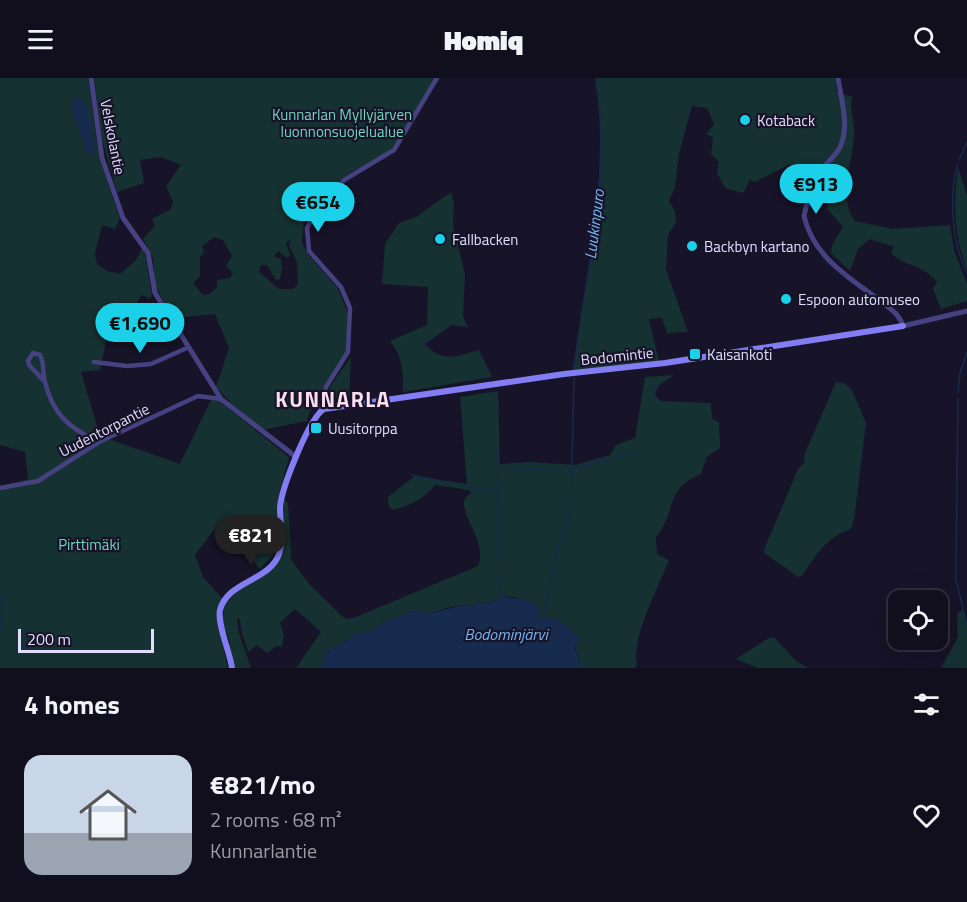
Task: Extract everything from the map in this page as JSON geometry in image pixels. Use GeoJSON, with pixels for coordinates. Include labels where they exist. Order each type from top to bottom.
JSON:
{"type":"FeatureCollection","features":[{"type":"Feature","properties":{"kind":"main road","name":"Bodomintie"},"geometry":{"type":"LineString","coordinates":[[320,411],[334,406],[564,374],[665,363],[903,326]]}},
{"type":"Feature","properties":{"kind":"main road"},"geometry":{"type":"LineString","coordinates":[[232,668],[220,621],[220,610],[232,592],[267,569],[277,558],[281,546],[282,497],[296,457],[320,411]]}},
{"type":"Feature","properties":{"kind":"street","name":"Velskolantie"},"geometry":{"type":"LineString","coordinates":[[91,78],[102,156],[129,229],[148,252],[155,293],[187,348],[221,399],[296,457]]}},
{"type":"Feature","properties":{"kind":"street"},"geometry":{"type":"LineString","coordinates":[[320,411],[326,387],[348,352],[350,308],[341,287],[309,251],[307,228],[314,215],[344,180],[394,150],[437,78]]}},
{"type":"Feature","properties":{"kind":"street"},"geometry":{"type":"LineString","coordinates":[[838,78],[844,125],[842,141],[817,179],[806,207],[805,220],[827,260],[897,313],[903,326]]}},
{"type":"Feature","properties":{"kind":"street","name":"Bodomintie"},"geometry":{"type":"LineString","coordinates":[[903,326],[967,311]]}},
{"type":"Feature","properties":{"kind":"street"},"geometry":{"type":"LineString","coordinates":[[94,362],[111,362],[127,366],[151,364],[187,348]]}},
{"type":"Feature","properties":{"kind":"street"},"geometry":{"type":"LineString","coordinates":[[44,381],[44,361],[40,355],[33,353],[28,361],[29,365],[44,381],[60,417],[79,433],[99,442]]}},
{"type":"Feature","properties":{"kind":"street","name":"Uudentorpantie"},"geometry":{"type":"LineString","coordinates":[[0,488],[38,481],[99,442],[198,396],[221,399]]}},
{"type":"Feature","properties":{"kind":"green space","name":"Pirttimäki"},"geometry":{"type":"Polygon","coordinates":[[[0,78],[88,78],[99,157],[120,219],[115,229],[102,225],[95,253],[97,264],[107,271],[120,274],[136,260],[142,248],[145,254],[152,295],[150,299],[142,295],[135,306],[145,311],[148,321],[110,321],[100,370],[81,372],[100,436],[180,464],[213,396],[289,457],[278,498],[278,538],[274,554],[260,569],[247,554],[225,536],[228,522],[221,521],[195,555],[203,577],[221,597],[217,617],[228,668],[0,668],[0,487],[28,479],[25,452],[0,445],[0,78]]]}},
{"type":"Feature","properties":{"kind":"green space","name":"Kunnarlan Myllyjärven luonnonsuojelualue"},"geometry":{"type":"Polygon","coordinates":[[[94,78],[437,78],[396,145],[387,153],[348,174],[330,188],[304,220],[302,242],[307,253],[338,288],[348,314],[346,353],[325,385],[320,397],[314,399],[307,421],[262,430],[216,387],[229,348],[215,314],[173,318],[155,286],[153,258],[143,239],[155,226],[152,219],[171,209],[173,202],[166,186],[181,165],[161,157],[140,160],[144,183],[117,192],[102,140],[94,78]],[[214,237],[202,246],[204,253],[200,257],[200,276],[193,283],[203,295],[210,294],[217,287],[217,280],[230,278],[233,273],[226,266],[232,256],[223,240],[214,237]],[[291,240],[286,243],[290,255],[287,258],[278,251],[274,256],[281,259],[280,279],[276,280],[267,265],[261,265],[259,272],[279,289],[293,289],[298,284],[297,262],[289,246],[291,240]]]}},
{"type":"Feature","properties":{"kind":"green space"},"geometry":{"type":"Polygon","coordinates":[[[595,78],[835,78],[837,92],[853,97],[851,105],[854,140],[847,200],[855,221],[893,229],[950,225],[954,250],[967,284],[967,301],[941,309],[933,289],[937,282],[932,276],[897,258],[891,253],[894,247],[870,239],[858,249],[850,271],[831,253],[832,245],[843,227],[827,209],[831,193],[812,179],[803,167],[788,165],[755,182],[750,180],[743,193],[725,188],[717,173],[719,162],[711,154],[713,138],[706,134],[714,124],[707,108],[692,106],[679,154],[675,187],[669,201],[675,211],[676,222],[668,235],[666,269],[688,332],[667,333],[662,318],[649,319],[659,362],[573,370],[598,187],[599,114],[595,78]]]}},
{"type":"Feature","properties":{"kind":"green space"},"geometry":{"type":"Polygon","coordinates":[[[958,167],[967,195],[967,270],[957,232],[955,193],[958,167]]]}},
{"type":"Feature","properties":{"kind":"green space"},"geometry":{"type":"Polygon","coordinates":[[[451,192],[454,203],[453,226],[465,274],[463,317],[468,327],[452,325],[425,344],[438,354],[450,357],[479,350],[492,377],[403,392],[400,359],[390,341],[427,325],[428,287],[382,284],[385,244],[399,223],[416,217],[451,192]]]}},
{"type":"Feature","properties":{"kind":"green space"},"geometry":{"type":"Polygon","coordinates":[[[351,357],[349,397],[325,400],[329,388],[351,357]]]}},
{"type":"Feature","properties":{"kind":"green space"},"geometry":{"type":"Polygon","coordinates":[[[674,375],[658,386],[655,395],[660,401],[711,403],[712,419],[719,422],[720,448],[707,457],[701,474],[681,487],[656,537],[657,554],[669,560],[642,627],[635,668],[581,668],[575,646],[545,620],[538,620],[540,608],[514,597],[500,596],[493,601],[478,602],[473,606],[455,606],[427,614],[414,611],[384,622],[374,631],[347,640],[333,650],[329,650],[322,668],[296,668],[321,632],[295,609],[280,623],[284,634],[282,647],[277,646],[267,653],[257,645],[248,652],[240,620],[237,617],[238,630],[251,668],[234,668],[229,639],[222,623],[225,604],[239,590],[278,561],[284,500],[288,503],[290,558],[310,585],[341,615],[347,619],[356,617],[478,566],[480,551],[464,505],[465,499],[471,493],[469,490],[435,485],[421,498],[404,507],[392,510],[388,504],[388,497],[415,476],[467,484],[460,397],[498,391],[500,464],[531,462],[575,465],[610,455],[616,445],[635,438],[645,377],[674,375]]]}},
{"type":"Feature","properties":{"kind":"green space"},"geometry":{"type":"Polygon","coordinates":[[[836,382],[844,383],[852,390],[866,423],[854,520],[851,529],[828,542],[802,576],[798,577],[763,552],[798,469],[804,463],[805,453],[836,382]]]}},
{"type":"Feature","properties":{"kind":"green space"},"geometry":{"type":"Polygon","coordinates":[[[963,609],[967,625],[967,668],[941,668],[958,637],[957,614],[963,609]]]}},
{"type":"Feature","properties":{"kind":"green space"},"geometry":{"type":"Polygon","coordinates":[[[769,638],[775,638],[796,661],[808,668],[758,668],[736,659],[769,638]]]}},
{"type":"Feature","properties":{"kind":"water"},"geometry":{"type":"Polygon","coordinates":[[[74,97],[80,97],[89,117],[93,132],[93,154],[89,155],[72,111],[74,97]]]}},
{"type":"Feature","properties":{"kind":"water","name":"Bodominjärvi"},"geometry":{"type":"Polygon","coordinates":[[[500,596],[530,601],[540,608],[539,620],[556,619],[570,629],[579,638],[575,647],[581,668],[322,668],[325,653],[348,640],[354,633],[373,632],[380,624],[417,610],[430,613],[459,606],[473,606],[477,602],[487,603],[496,600],[500,596]]]}},
{"type":"Feature","properties":{"kind":"waterway","name":"Luukinpuro"},"geometry":{"type":"LineString","coordinates":[[574,368],[600,198],[601,108],[598,78]]}},
{"type":"Feature","properties":{"kind":"waterway"},"geometry":{"type":"LineString","coordinates":[[959,160],[967,142]]}},
{"type":"Feature","properties":{"kind":"waterway"},"geometry":{"type":"LineString","coordinates":[[957,165],[953,192],[953,220],[958,248],[967,274]]}},
{"type":"Feature","properties":{"kind":"waterway"},"geometry":{"type":"LineString","coordinates":[[958,393],[960,373],[967,352]]}},
{"type":"Feature","properties":{"kind":"waterway","name":"Luukinpuro"},"geometry":{"type":"LineString","coordinates":[[543,618],[558,546],[571,509],[574,377]]}},
{"type":"Feature","properties":{"kind":"waterway"},"geometry":{"type":"LineString","coordinates":[[958,398],[956,580],[967,625]]}},
{"type":"Feature","properties":{"kind":"waterway"},"geometry":{"type":"LineString","coordinates":[[497,449],[500,596]]}},
{"type":"Feature","properties":{"kind":"waterway"},"geometry":{"type":"LineString","coordinates":[[498,467],[572,470],[632,452]]}},
{"type":"Feature","properties":{"kind":"waterway"},"geometry":{"type":"LineString","coordinates":[[411,475],[489,491],[497,487]]}},
{"type":"Feature","properties":{"kind":"waterway"},"geometry":{"type":"LineString","coordinates":[[0,595],[2,606],[0,630]]}},
{"type":"Feature","properties":{"kind":"place","name":"Kotaback"},"geometry":{"type":"Point","coordinates":[745,120]}},
{"type":"Feature","properties":{"kind":"place","name":"Fallbacken"},"geometry":{"type":"Point","coordinates":[440,239]}},
{"type":"Feature","properties":{"kind":"place","name":"Backbyn kartano"},"geometry":{"type":"Point","coordinates":[692,246]}},
{"type":"Feature","properties":{"kind":"place","name":"Espoon automuseo"},"geometry":{"type":"Point","coordinates":[786,299]}},
{"type":"Feature","properties":{"kind":"place","name":"Kaisankoti"},"geometry":{"type":"Point","coordinates":[695,354]}},
{"type":"Feature","properties":{"kind":"place","name":"Uusitorppa"},"geometry":{"type":"Point","coordinates":[316,428]}},
{"type":"Feature","properties":{"kind":"district","name":"KUNNARLA"},"geometry":{"type":"Point","coordinates":[333,399]}}]}
